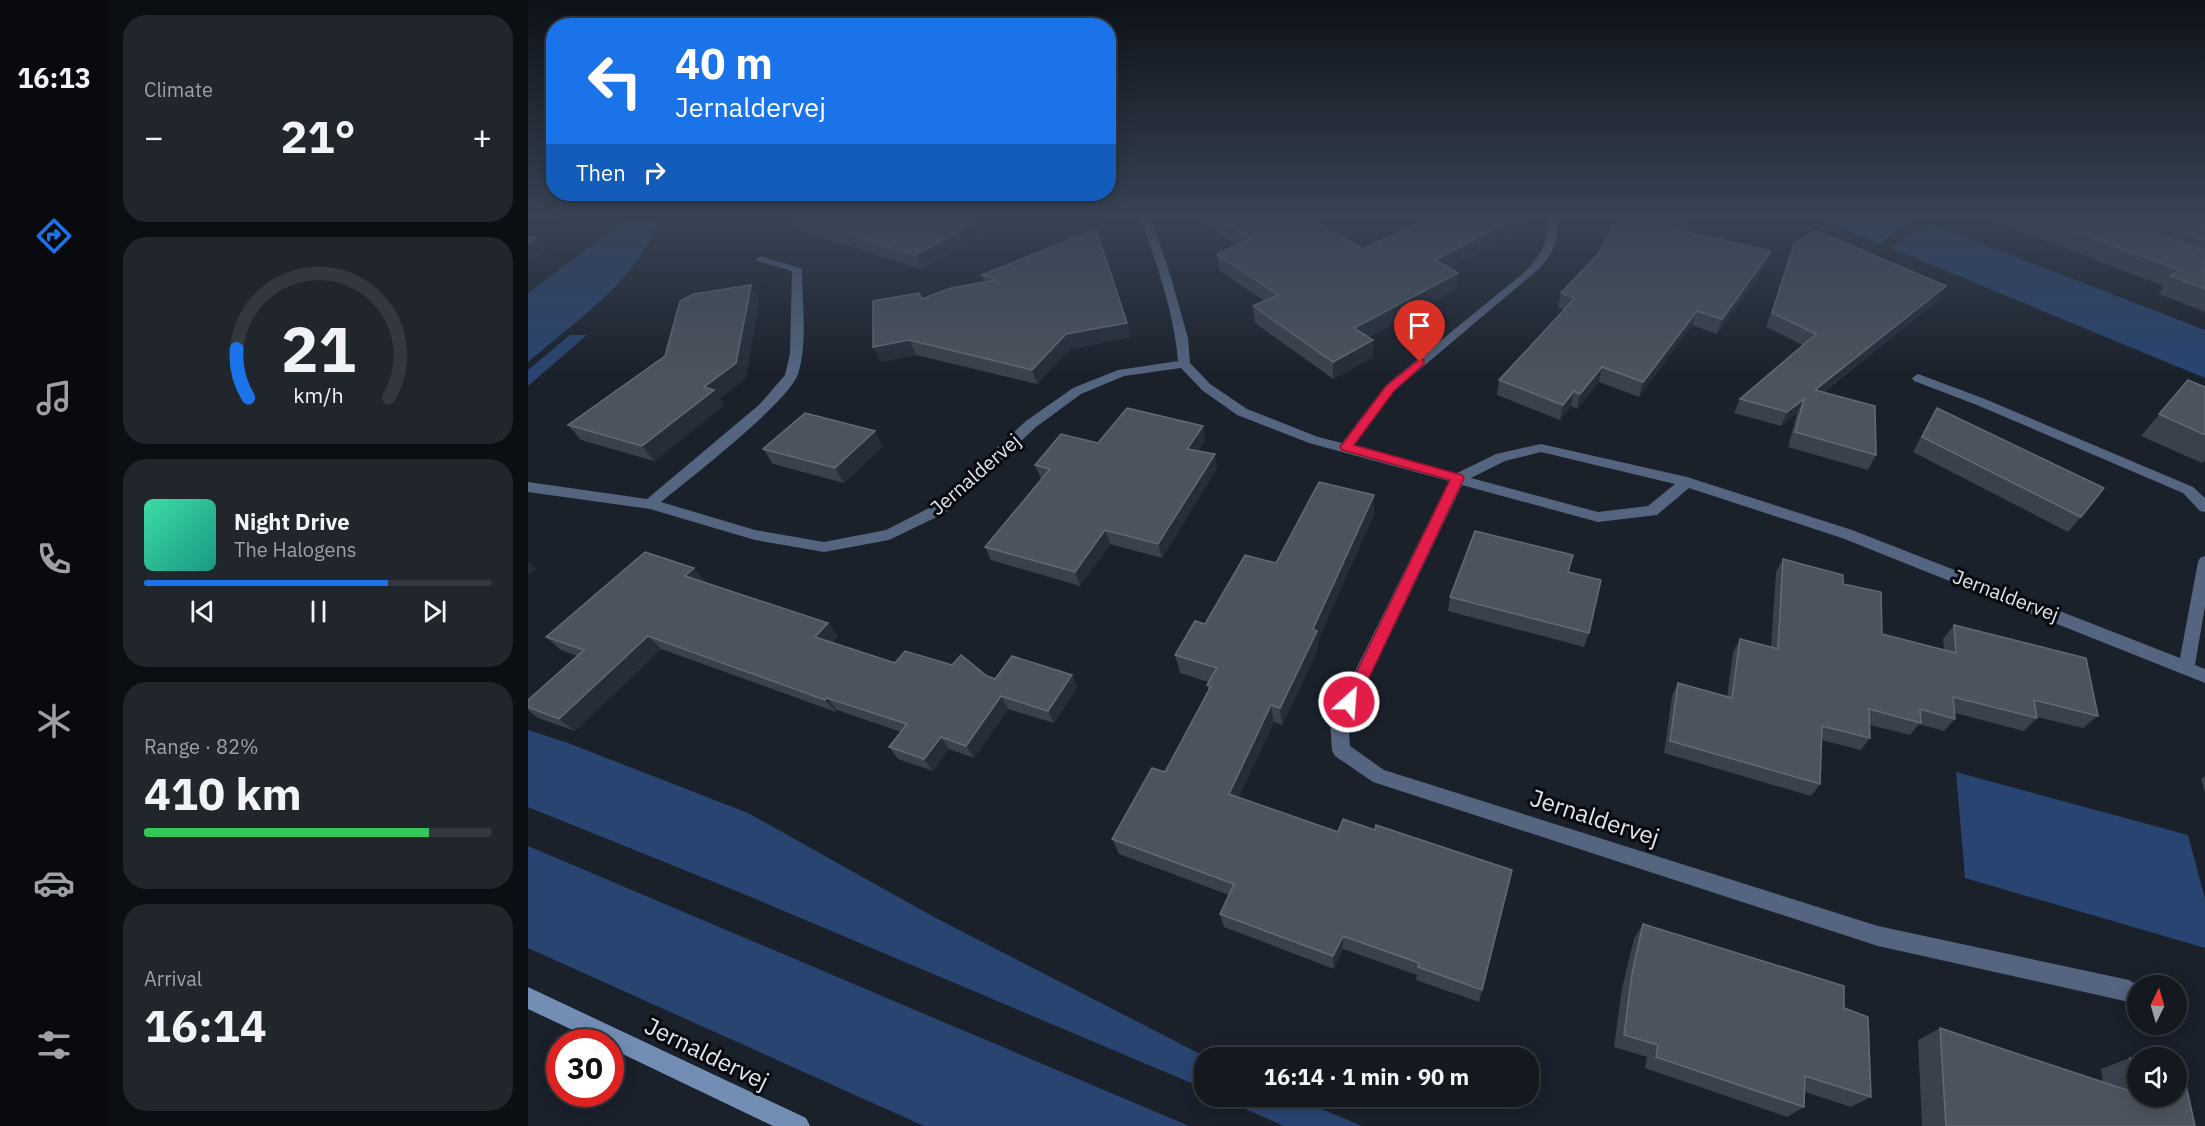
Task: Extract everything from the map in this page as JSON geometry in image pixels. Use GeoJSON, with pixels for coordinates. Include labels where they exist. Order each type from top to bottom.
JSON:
{"type":"FeatureCollection","features":[{"type":"Feature","properties":{"kind":"street"},"geometry":{"type":"LineString","coordinates":[[650,504],[765,407],[791,375],[796,354],[794,269]]}},
{"type":"Feature","properties":{"kind":"street"},"geometry":{"type":"LineString","coordinates":[[1162,269],[1182,339],[1184,364],[1206,387],[1242,412],[1314,440],[1598,518],[1652,511],[1687,482]]}},
{"type":"Feature","properties":{"kind":"street"},"geometry":{"type":"LineString","coordinates":[[1346,447],[1390,388],[1534,269]]}},
{"type":"Feature","properties":{"kind":"street","name":"Jernaldervej"},"geometry":{"type":"LineString","coordinates":[[528,487],[650,504],[755,535],[824,547],[889,536],[940,509],[1031,424],[1077,391],[1122,373],[1184,364]]}},
{"type":"Feature","properties":{"kind":"street"},"geometry":{"type":"LineString","coordinates":[[1918,378],[1981,402],[2188,490],[2205,507]]}},
{"type":"Feature","properties":{"kind":"street","name":"Jernaldervej"},"geometry":{"type":"LineString","coordinates":[[2127,991],[1878,936],[1379,776],[1341,750],[1340,722],[1458,478],[1501,457],[1541,448],[1687,482],[1847,534],[2069,620],[2205,676]]}},
{"type":"Feature","properties":{"kind":"street"},"geometry":{"type":"LineString","coordinates":[[2186,668],[2205,562]]}},
{"type":"Feature","properties":{"kind":"street","name":"Jernaldervej"},"geometry":{"type":"LineString","coordinates":[[528,998],[798,1126]]}},
{"type":"Feature","properties":{"kind":"shaded area"},"geometry":{"type":"Polygon","coordinates":[[[561,269],[631,269],[605,297],[528,362],[528,293],[561,269]]]}},
{"type":"Feature","properties":{"kind":"shaded area"},"geometry":{"type":"Polygon","coordinates":[[[1941,269],[2046,269],[2205,330],[2205,378],[1941,269]]]}},
{"type":"Feature","properties":{"kind":"shaded area"},"geometry":{"type":"Polygon","coordinates":[[[570,335],[587,335],[528,386],[528,370],[570,335]]]}},
{"type":"Feature","properties":{"kind":"shaded area"},"geometry":{"type":"Polygon","coordinates":[[[528,730],[568,743],[748,813],[934,917],[1194,1051],[1194,1084],[751,897],[528,807],[528,730]]]}},
{"type":"Feature","properties":{"kind":"shaded area"},"geometry":{"type":"Polygon","coordinates":[[[1956,772],[2188,835],[2205,899],[2205,948],[1965,878],[1956,772]]]}},
{"type":"Feature","properties":{"kind":"shaded area"},"geometry":{"type":"Polygon","coordinates":[[[528,846],[1189,1126],[924,1126],[528,948],[528,846]]]}},
{"type":"Feature","properties":{"kind":"shaded area"},"geometry":{"type":"Polygon","coordinates":[[[1241,1107],[1317,1107],[1362,1126],[1284,1126],[1241,1107]]]}},
{"type":"Feature","properties":{"kind":"building"},"geometry":{"type":"Polygon","coordinates":[[[998,269],[1109,269],[1127,323],[1066,334],[1032,370],[909,340],[873,347],[873,301],[919,293],[922,299],[951,288],[997,280],[982,275],[998,269]]]}},
{"type":"Feature","properties":{"kind":"building"},"geometry":{"type":"Polygon","coordinates":[[[1239,269],[1450,269],[1458,273],[1354,328],[1373,340],[1333,362],[1253,306],[1278,295],[1239,269]]]}},
{"type":"Feature","properties":{"kind":"building"},"geometry":{"type":"Polygon","coordinates":[[[1584,269],[1758,269],[1722,319],[1697,311],[1643,382],[1602,367],[1580,394],[1574,391],[1563,405],[1499,380],[1575,298],[1561,293],[1584,269]]]}},
{"type":"Feature","properties":{"kind":"building"},"geometry":{"type":"Polygon","coordinates":[[[1786,269],[1905,269],[1946,286],[1815,390],[1875,406],[1876,455],[1795,432],[1804,399],[1787,412],[1740,399],[1816,334],[1772,313],[1786,269]]]}},
{"type":"Feature","properties":{"kind":"building"},"geometry":{"type":"Polygon","coordinates":[[[2175,269],[2205,269],[2205,289],[2171,276],[2179,270],[2175,269]]]}},
{"type":"Feature","properties":{"kind":"building"},"geometry":{"type":"Polygon","coordinates":[[[751,285],[736,363],[704,387],[714,390],[642,446],[568,425],[665,356],[680,301],[694,294],[751,285]]]}},
{"type":"Feature","properties":{"kind":"building"},"geometry":{"type":"Polygon","coordinates":[[[2188,380],[2205,387],[2205,435],[2159,414],[2188,380]]]}},
{"type":"Feature","properties":{"kind":"building"},"geometry":{"type":"Polygon","coordinates":[[[1127,408],[1203,426],[1187,449],[1215,454],[1158,544],[1105,530],[1075,572],[985,547],[1050,469],[1035,465],[1061,434],[1098,443],[1127,408]]]}},
{"type":"Feature","properties":{"kind":"building"},"geometry":{"type":"Polygon","coordinates":[[[1937,408],[2104,488],[2081,517],[1922,437],[1937,408]]]}},
{"type":"Feature","properties":{"kind":"building"},"geometry":{"type":"Polygon","coordinates":[[[805,413],[875,431],[835,468],[763,449],[805,413]]]}},
{"type":"Feature","properties":{"kind":"building"},"geometry":{"type":"Polygon","coordinates":[[[1319,482],[1374,495],[1313,629],[1317,631],[1280,708],[1271,705],[1229,794],[1338,832],[1343,819],[1375,830],[1376,825],[1512,870],[1482,990],[1418,967],[1419,963],[1343,936],[1333,956],[1220,914],[1234,884],[1112,839],[1152,768],[1165,772],[1211,686],[1207,685],[1217,668],[1175,655],[1195,621],[1205,624],[1245,555],[1276,563],[1319,482]]]}},
{"type":"Feature","properties":{"kind":"building"},"geometry":{"type":"Polygon","coordinates":[[[1475,531],[1573,555],[1568,572],[1601,580],[1589,633],[1450,597],[1475,531]]]}},
{"type":"Feature","properties":{"kind":"building"},"geometry":{"type":"Polygon","coordinates":[[[645,552],[694,568],[685,576],[828,623],[815,637],[895,663],[905,651],[952,665],[961,655],[987,676],[995,679],[1012,656],[1072,675],[1048,711],[1001,696],[966,746],[941,737],[924,759],[889,747],[907,724],[827,698],[825,700],[648,636],[559,719],[528,707],[528,700],[584,650],[546,637],[645,552]]]}},
{"type":"Feature","properties":{"kind":"building"},"geometry":{"type":"Polygon","coordinates":[[[1783,559],[1843,575],[1843,584],[1881,592],[1882,634],[1956,653],[1954,625],[2086,658],[2098,716],[2034,700],[2037,718],[1953,697],[1955,719],[1920,709],[1921,723],[1869,709],[1870,738],[1822,726],[1820,784],[1670,741],[1678,683],[1732,698],[1740,639],[1778,649],[1783,559]]]}},
{"type":"Feature","properties":{"kind":"building"},"geometry":{"type":"Polygon","coordinates":[[[1643,924],[1844,986],[1844,1008],[1868,1017],[1871,1097],[1805,1076],[1804,1107],[1656,1057],[1658,1045],[1624,1035],[1632,974],[1643,924]]]}},
{"type":"Feature","properties":{"kind":"building"},"geometry":{"type":"Polygon","coordinates":[[[1940,1028],[2127,1090],[2127,1107],[2187,1107],[2187,1090],[2195,1126],[1946,1126],[1940,1028]]]}},
{"type":"Feature","properties":{"kind":"route"},"geometry":{"type":"LineString","coordinates":[[1349,702],[1458,478],[1346,447],[1390,388],[1420,362]]}}]}
